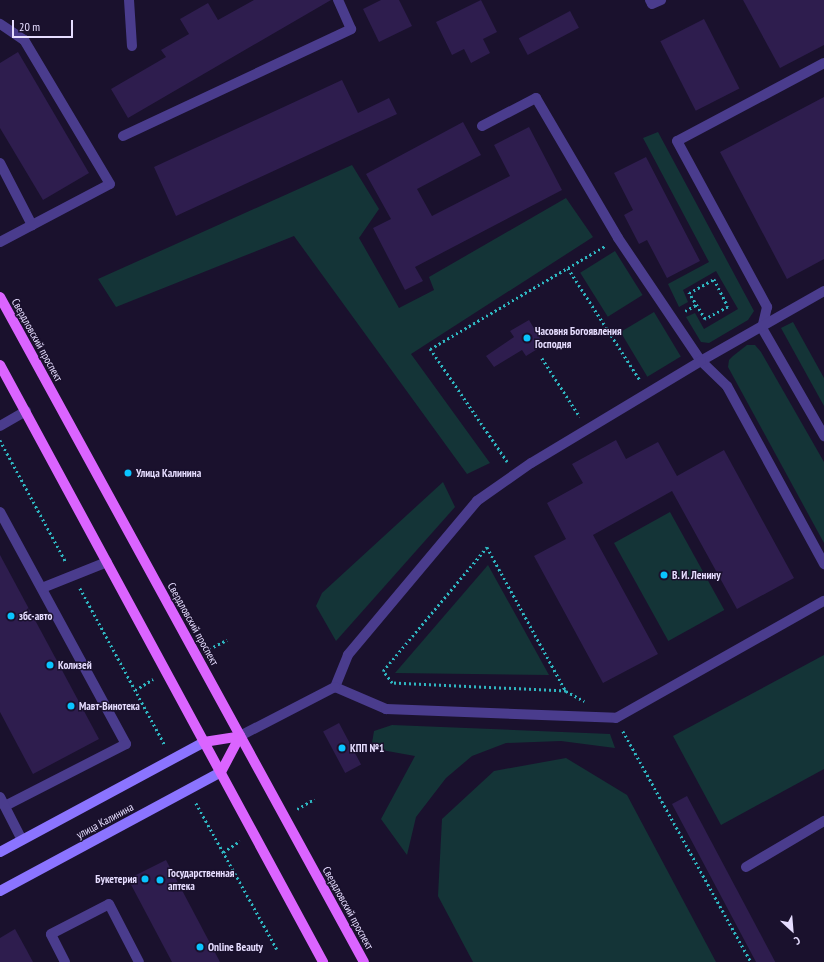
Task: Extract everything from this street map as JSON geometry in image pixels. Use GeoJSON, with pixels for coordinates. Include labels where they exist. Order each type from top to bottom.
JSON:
{"type":"FeatureCollection","features":[{"type":"Feature","properties":{"kind":"main road","name":"Свердловский проспект"},"geometry":{"type":"LineString","coordinates":[[0,298],[364,962]]}},
{"type":"Feature","properties":{"kind":"main road"},"geometry":{"type":"LineString","coordinates":[[0,365],[323,962]]}},
{"type":"Feature","properties":{"kind":"main road"},"geometry":{"type":"LineString","coordinates":[[204,742],[240,736]]}},
{"type":"Feature","properties":{"kind":"main road"},"geometry":{"type":"LineString","coordinates":[[221,772],[240,736]]}},
{"type":"Feature","properties":{"kind":"main road","name":"улица Калинина"},"geometry":{"type":"LineString","coordinates":[[0,852],[204,742]]}},
{"type":"Feature","properties":{"kind":"main road","name":"улица Калинина"},"geometry":{"type":"LineString","coordinates":[[0,891],[221,772]]}},
{"type":"Feature","properties":{"kind":"lane"},"geometry":{"type":"LineString","coordinates":[[129,0],[132,46]]}},
{"type":"Feature","properties":{"kind":"lane"},"geometry":{"type":"LineString","coordinates":[[122,136],[351,29],[338,0]]}},
{"type":"Feature","properties":{"kind":"lane"},"geometry":{"type":"LineString","coordinates":[[650,0],[652,4],[661,0]]}},
{"type":"Feature","properties":{"kind":"lane"},"geometry":{"type":"LineString","coordinates":[[0,24],[24,40],[110,184],[0,242]]}},
{"type":"Feature","properties":{"kind":"lane"},"geometry":{"type":"LineString","coordinates":[[824,63],[677,141],[767,307],[762,328],[824,436]]}},
{"type":"Feature","properties":{"kind":"lane"},"geometry":{"type":"LineString","coordinates":[[482,126],[536,98],[618,238],[701,361],[727,386],[824,564]]}},
{"type":"Feature","properties":{"kind":"lane"},"geometry":{"type":"LineString","coordinates":[[0,163],[32,225]]}},
{"type":"Feature","properties":{"kind":"lane"},"geometry":{"type":"LineString","coordinates":[[240,736],[336,687],[348,655],[477,501],[515,474],[588,429],[701,361],[762,328],[824,291]]}},
{"type":"Feature","properties":{"kind":"lane"},"geometry":{"type":"LineString","coordinates":[[0,426],[26,411]]}},
{"type":"Feature","properties":{"kind":"lane"},"geometry":{"type":"LineString","coordinates":[[0,512],[126,744],[2,802],[22,840]]}},
{"type":"Feature","properties":{"kind":"lane"},"geometry":{"type":"LineString","coordinates":[[42,588],[107,562]]}},
{"type":"Feature","properties":{"kind":"lane"},"geometry":{"type":"LineString","coordinates":[[336,687],[386,709],[616,718],[824,601]]}},
{"type":"Feature","properties":{"kind":"lane"},"geometry":{"type":"LineString","coordinates":[[746,867],[824,821]]}},
{"type":"Feature","properties":{"kind":"lane"},"geometry":{"type":"LineString","coordinates":[[65,962],[51,934],[109,904],[139,962]]}},
{"type":"Feature","properties":{"kind":"path"},"geometry":{"type":"LineString","coordinates":[[515,474],[430,349],[618,238]]}},
{"type":"Feature","properties":{"kind":"path"},"geometry":{"type":"LineString","coordinates":[[568,268],[648,393]]}},
{"type":"Feature","properties":{"kind":"path"},"geometry":{"type":"LineString","coordinates":[[714,279],[728,306],[705,319],[689,293],[714,279]]}},
{"type":"Feature","properties":{"kind":"path"},"geometry":{"type":"LineString","coordinates":[[542,358],[588,429]]}},
{"type":"Feature","properties":{"kind":"path"},"geometry":{"type":"LineString","coordinates":[[0,440],[173,759]]}},
{"type":"Feature","properties":{"kind":"path"},"geometry":{"type":"LineString","coordinates":[[487,547],[566,691],[392,683],[383,671],[487,547]]}},
{"type":"Feature","properties":{"kind":"path"},"geometry":{"type":"LineString","coordinates":[[616,718],[750,962]]}},
{"type":"Feature","properties":{"kind":"path"},"geometry":{"type":"LineString","coordinates":[[189,790],[277,949]]}},
{"type":"Feature","properties":{"kind":"green space"},"geometry":{"type":"Polygon","coordinates":[[[658,132],[754,311],[748,320],[709,343],[701,342],[686,317],[695,313],[704,329],[738,309],[716,271],[683,290],[688,302],[679,307],[668,284],[709,262],[643,138],[658,132]]]}},
{"type":"Feature","properties":{"kind":"green space"},"geometry":{"type":"Polygon","coordinates":[[[352,165],[379,209],[359,238],[399,308],[434,290],[429,277],[566,198],[593,237],[411,354],[490,463],[467,474],[294,236],[116,307],[98,279],[352,165]]]}},
{"type":"Feature","properties":{"kind":"green space"},"geometry":{"type":"Polygon","coordinates":[[[615,251],[643,295],[608,317],[580,273],[615,251]]]}},
{"type":"Feature","properties":{"kind":"green space"},"geometry":{"type":"Polygon","coordinates":[[[654,312],[681,357],[647,377],[621,332],[654,312]]]}},
{"type":"Feature","properties":{"kind":"green space"},"geometry":{"type":"Polygon","coordinates":[[[793,322],[824,378],[824,406],[781,328],[793,322]]]}},
{"type":"Feature","properties":{"kind":"green space"},"geometry":{"type":"Polygon","coordinates":[[[747,345],[755,345],[761,352],[824,462],[824,543],[728,367],[729,360],[747,345]]]}},
{"type":"Feature","properties":{"kind":"green space"},"geometry":{"type":"Polygon","coordinates":[[[443,482],[455,507],[336,641],[316,606],[322,593],[443,482]]]}},
{"type":"Feature","properties":{"kind":"green space"},"geometry":{"type":"Polygon","coordinates":[[[670,512],[724,610],[668,641],[614,543],[670,512]]]}},
{"type":"Feature","properties":{"kind":"green space"},"geometry":{"type":"Polygon","coordinates":[[[488,565],[549,675],[395,673],[488,565]]]}},
{"type":"Feature","properties":{"kind":"green space"},"geometry":{"type":"Polygon","coordinates":[[[824,655],[824,769],[721,825],[673,736],[824,655]]]}},
{"type":"Feature","properties":{"kind":"green space"},"geometry":{"type":"Polygon","coordinates":[[[392,725],[610,734],[615,748],[561,741],[506,743],[472,756],[446,778],[416,817],[407,855],[381,819],[415,756],[376,749],[372,743],[374,731],[392,725]]]}},
{"type":"Feature","properties":{"kind":"green space"},"geometry":{"type":"Polygon","coordinates":[[[566,758],[627,795],[716,962],[473,962],[438,896],[442,819],[494,771],[566,758]]]}},
{"type":"Feature","properties":{"kind":"building"},"geometry":{"type":"Polygon","coordinates":[[[254,0],[331,0],[128,118],[111,89],[166,57],[161,50],[189,34],[180,19],[208,3],[218,20],[254,0]]]}},
{"type":"Feature","properties":{"kind":"building"},"geometry":{"type":"Polygon","coordinates":[[[381,0],[399,0],[412,26],[379,42],[363,9],[381,0]]]}},
{"type":"Feature","properties":{"kind":"building"},"geometry":{"type":"Polygon","coordinates":[[[481,0],[497,32],[483,39],[490,53],[471,63],[464,49],[452,55],[436,22],[481,0]]]}},
{"type":"Feature","properties":{"kind":"building"},"geometry":{"type":"Polygon","coordinates":[[[743,0],[824,0],[824,45],[780,68],[743,0]]]}},
{"type":"Feature","properties":{"kind":"building"},"geometry":{"type":"Polygon","coordinates":[[[570,11],[579,28],[528,55],[519,38],[570,11]]]}},
{"type":"Feature","properties":{"kind":"building"},"geometry":{"type":"Polygon","coordinates":[[[704,19],[739,88],[696,111],[660,41],[704,19]]]}},
{"type":"Feature","properties":{"kind":"building"},"geometry":{"type":"Polygon","coordinates":[[[18,52],[89,173],[43,200],[0,128],[0,63],[18,52]]]}},
{"type":"Feature","properties":{"kind":"building"},"geometry":{"type":"Polygon","coordinates":[[[342,80],[358,113],[389,98],[397,114],[176,216],[154,167],[342,80]]]}},
{"type":"Feature","properties":{"kind":"building"},"geometry":{"type":"Polygon","coordinates":[[[824,97],[824,259],[787,279],[720,152],[824,97]]]}},
{"type":"Feature","properties":{"kind":"building"},"geometry":{"type":"Polygon","coordinates":[[[463,122],[481,155],[417,189],[432,216],[510,176],[494,145],[529,127],[562,190],[415,267],[423,281],[405,290],[373,228],[391,219],[366,174],[463,122]]]}},
{"type":"Feature","properties":{"kind":"building"},"geometry":{"type":"Polygon","coordinates":[[[646,157],[700,261],[667,278],[647,240],[639,244],[624,215],[633,210],[614,173],[646,157]]]}},
{"type":"Feature","properties":{"kind":"building","name":"Часовня Богоявления Господня"},"geometry":{"type":"Polygon","coordinates":[[[529,320],[544,345],[526,356],[522,350],[494,367],[486,356],[514,337],[510,331],[529,320]]]}},
{"type":"Feature","properties":{"kind":"building"},"geometry":{"type":"Polygon","coordinates":[[[616,440],[626,459],[658,442],[677,476],[724,450],[794,578],[737,609],[672,491],[593,535],[658,654],[603,683],[534,556],[566,539],[547,503],[583,483],[572,464],[616,440]]]}},
{"type":"Feature","properties":{"kind":"building"},"geometry":{"type":"Polygon","coordinates":[[[0,555],[99,739],[33,774],[0,712],[0,555]]]}},
{"type":"Feature","properties":{"kind":"building","name":"КПП №1"},"geometry":{"type":"Polygon","coordinates":[[[339,723],[361,764],[345,773],[323,731],[339,723]]]}},
{"type":"Feature","properties":{"kind":"building"},"geometry":{"type":"Polygon","coordinates":[[[687,796],[775,962],[756,962],[672,804],[687,796]]]}},
{"type":"Feature","properties":{"kind":"building"},"geometry":{"type":"Polygon","coordinates":[[[166,860],[220,962],[172,962],[128,879],[166,860]]]}},
{"type":"Feature","properties":{"kind":"building"},"geometry":{"type":"Polygon","coordinates":[[[15,929],[33,962],[0,962],[0,938],[15,929]]]}},
{"type":"Feature","properties":{"kind":"place","name":"Часовня Богоявления Господня"},"geometry":{"type":"Point","coordinates":[527,338]}},
{"type":"Feature","properties":{"kind":"place","name":"Улица Калинина"},"geometry":{"type":"Point","coordinates":[128,473]}},
{"type":"Feature","properties":{"kind":"place","name":"В. И. Ленину"},"geometry":{"type":"Point","coordinates":[664,575]}},
{"type":"Feature","properties":{"kind":"place","name":"збс-авто"},"geometry":{"type":"Point","coordinates":[11,616]}},
{"type":"Feature","properties":{"kind":"place","name":"Колизей"},"geometry":{"type":"Point","coordinates":[50,665]}},
{"type":"Feature","properties":{"kind":"place","name":"Мавт-Винотека"},"geometry":{"type":"Point","coordinates":[71,706]}},
{"type":"Feature","properties":{"kind":"place","name":"КПП №1"},"geometry":{"type":"Point","coordinates":[342,748]}},
{"type":"Feature","properties":{"kind":"place","name":"Букетерия"},"geometry":{"type":"Point","coordinates":[145,879]}},
{"type":"Feature","properties":{"kind":"place","name":"Государственная аптека"},"geometry":{"type":"Point","coordinates":[160,880]}},
{"type":"Feature","properties":{"kind":"place","name":"Online Beauty"},"geometry":{"type":"Point","coordinates":[200,947]}}]}
